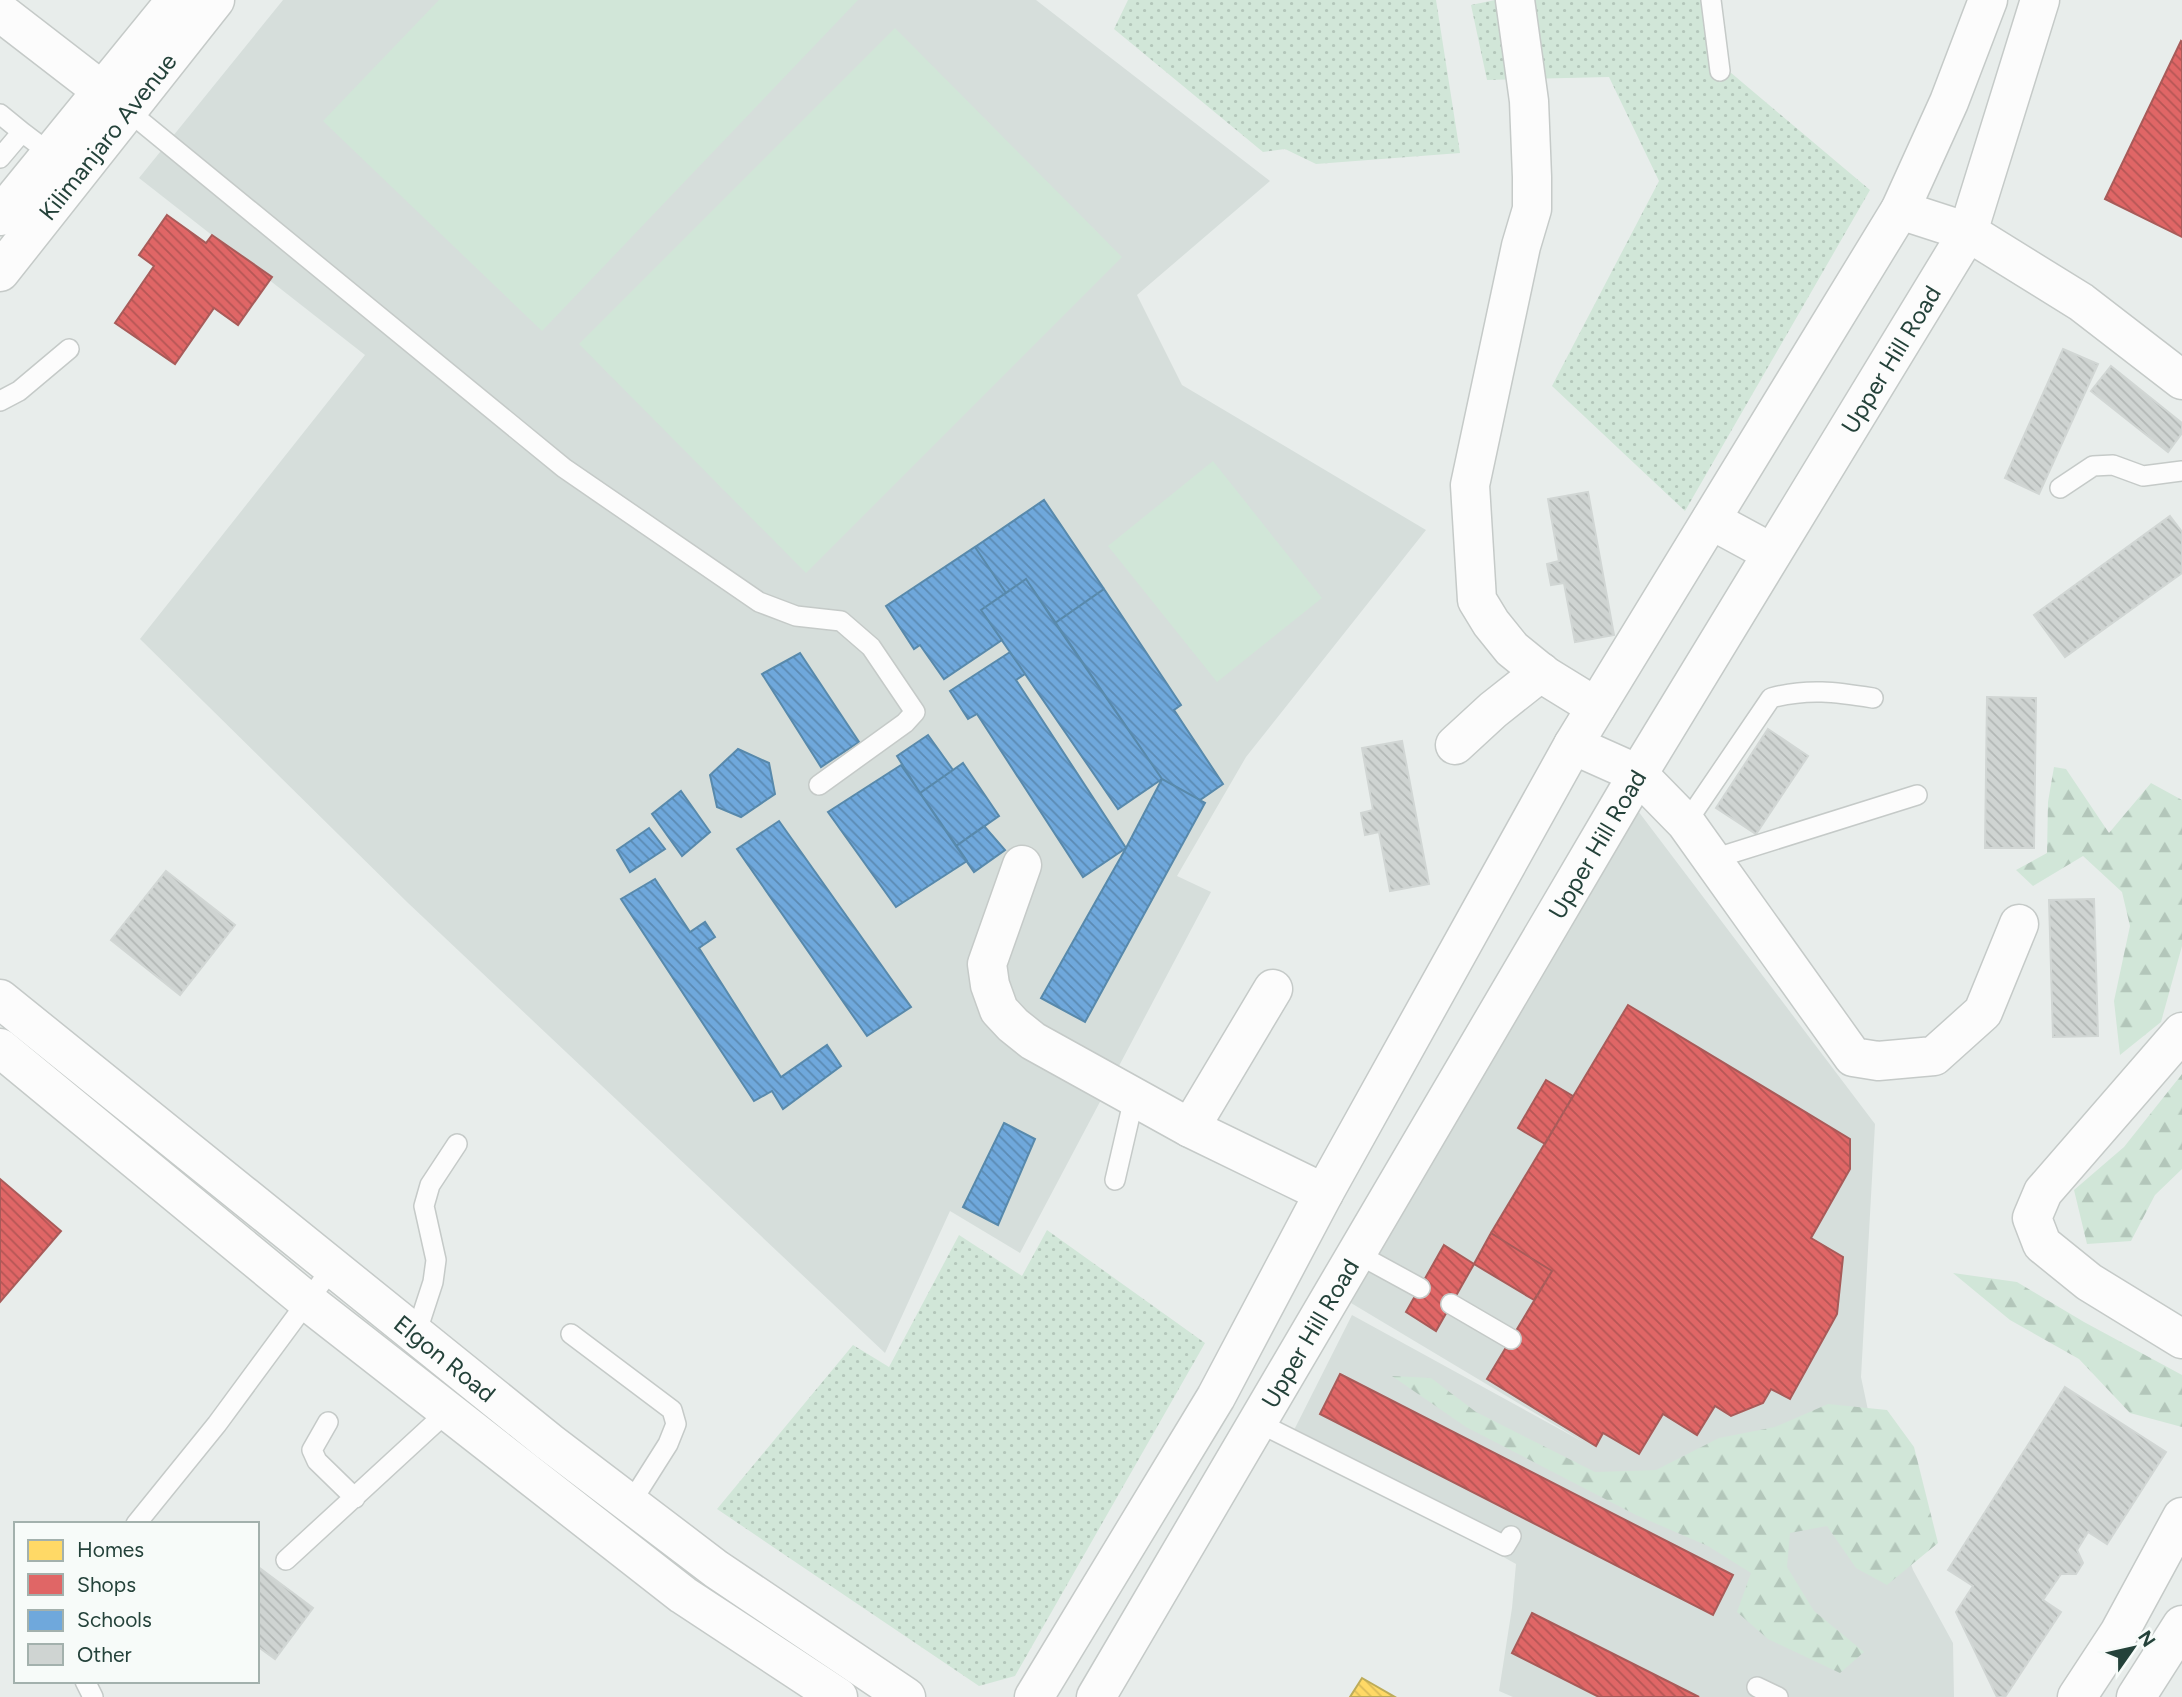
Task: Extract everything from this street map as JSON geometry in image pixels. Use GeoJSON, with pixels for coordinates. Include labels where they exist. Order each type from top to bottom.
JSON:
{"type":"FeatureCollection","features":[{"type":"Feature","properties":{"kind":"street","name":"Kilimanjaro Avenue"},"geometry":{"type":"LineString","coordinates":[[0,272],[115,101],[176,0]]}},
{"type":"Feature","properties":{"kind":"street","name":"Kilimanjaro Avenue"},"geometry":{"type":"LineString","coordinates":[[0,216],[37,143],[115,101],[215,0]]}},
{"type":"Feature","properties":{"kind":"street"},"geometry":{"type":"LineString","coordinates":[[1515,0],[1529,101],[1532,209],[1521,246],[1471,485],[1477,600],[1491,624],[1512,649],[1541,672],[1596,707]]}},
{"type":"Feature","properties":{"kind":"street","name":"Upper Hill Road"},"geometry":{"type":"LineString","coordinates":[[1034,1697],[1216,1396],[1324,1193],[1573,745],[1900,210],[1949,102],[1988,0]]}},
{"type":"Feature","properties":{"kind":"street","name":"Upper Hill Road"},"geometry":{"type":"LineString","coordinates":[[1103,1684],[1638,774],[1968,232],[2040,0]]}},
{"type":"Feature","properties":{"kind":"street"},"geometry":{"type":"LineString","coordinates":[[0,12],[115,101]]}},
{"type":"Feature","properties":{"kind":"street"},"geometry":{"type":"LineString","coordinates":[[1900,210],[1968,232],[2081,302],[2182,380]]}},
{"type":"Feature","properties":{"kind":"street"},"geometry":{"type":"LineString","coordinates":[[1711,520],[1772,553]]}},
{"type":"Feature","properties":{"kind":"street"},"geometry":{"type":"LineString","coordinates":[[1455,745],[1541,672]]}},
{"type":"Feature","properties":{"kind":"street"},"geometry":{"type":"LineString","coordinates":[[1573,745],[1638,774],[1686,823],[1853,1057],[1878,1061],[1934,1056],[1983,1012],[2018,924]]}},
{"type":"Feature","properties":{"kind":"street"},"geometry":{"type":"LineString","coordinates":[[1022,864],[987,964],[990,985],[999,1010],[1033,1041],[1134,1098],[1324,1193]]}},
{"type":"Feature","properties":{"kind":"street"},"geometry":{"type":"LineString","coordinates":[[1190,1128],[1273,989]]}},
{"type":"Feature","properties":{"kind":"street","name":"Elgon Road"},"geometry":{"type":"LineString","coordinates":[[0,999],[549,1442],[716,1569],[906,1697]]}},
{"type":"Feature","properties":{"kind":"street"},"geometry":{"type":"LineString","coordinates":[[2182,1032],[2043,1192],[2032,1218],[2042,1244],[2089,1282],[2182,1339]]}},
{"type":"Feature","properties":{"kind":"street","name":"Elgon Road"},"geometry":{"type":"LineString","coordinates":[[0,1048],[307,1301],[682,1595],[838,1697]]}},
{"type":"Feature","properties":{"kind":"street"},"geometry":{"type":"LineString","coordinates":[[2077,1697],[2119,1633],[2182,1517]]}},
{"type":"Feature","properties":{"kind":"street"},"geometry":{"type":"LineString","coordinates":[[2136,1697],[2182,1625]]}},
{"type":"Feature","properties":{"kind":"lane"},"geometry":{"type":"LineString","coordinates":[[1711,0],[1720,71]]}},
{"type":"Feature","properties":{"kind":"lane"},"geometry":{"type":"LineString","coordinates":[[115,101],[564,468],[759,602],[796,616],[841,621],[871,647],[915,712],[905,723],[819,785]]}},
{"type":"Feature","properties":{"kind":"lane"},"geometry":{"type":"LineString","coordinates":[[0,114],[37,143],[0,158]]}},
{"type":"Feature","properties":{"kind":"lane"},"geometry":{"type":"LineString","coordinates":[[0,401],[19,391],[69,349]]}},
{"type":"Feature","properties":{"kind":"lane"},"geometry":{"type":"LineString","coordinates":[[2060,488],[2093,466],[2113,465],[2143,476],[2182,471]]}},
{"type":"Feature","properties":{"kind":"lane"},"geometry":{"type":"LineString","coordinates":[[1686,823],[1771,698],[1796,691],[1838,692],[1873,698]]}},
{"type":"Feature","properties":{"kind":"lane"},"geometry":{"type":"LineString","coordinates":[[1713,859],[1917,795]]}},
{"type":"Feature","properties":{"kind":"lane"},"geometry":{"type":"LineString","coordinates":[[1115,1180],[1134,1098]]}},
{"type":"Feature","properties":{"kind":"lane"},"geometry":{"type":"LineString","coordinates":[[415,1334],[433,1282],[436,1260],[424,1206],[430,1185],[457,1144]]}},
{"type":"Feature","properties":{"kind":"lane"},"geometry":{"type":"LineString","coordinates":[[1356,1253],[1420,1288]]}},
{"type":"Feature","properties":{"kind":"lane"},"geometry":{"type":"LineString","coordinates":[[138,1522],[217,1424],[332,1268]]}},
{"type":"Feature","properties":{"kind":"lane"},"geometry":{"type":"LineString","coordinates":[[1451,1304],[1511,1339]]}},
{"type":"Feature","properties":{"kind":"lane"},"geometry":{"type":"LineString","coordinates":[[571,1334],[672,1410],[676,1424],[631,1504]]}},
{"type":"Feature","properties":{"kind":"lane"},"geometry":{"type":"LineString","coordinates":[[286,1560],[448,1412]]}},
{"type":"Feature","properties":{"kind":"lane"},"geometry":{"type":"LineString","coordinates":[[328,1422],[312,1450],[317,1461],[355,1498]]}},
{"type":"Feature","properties":{"kind":"lane"},"geometry":{"type":"LineString","coordinates":[[1257,1422],[1505,1546],[1511,1536]]}},
{"type":"Feature","properties":{"kind":"lane"},"geometry":{"type":"LineString","coordinates":[[1757,1687],[1778,1697]]}},
{"type":"Feature","properties":{"kind":"shaded area"},"geometry":{"type":"Polygon","coordinates":[[[283,0],[1036,0],[1270,181],[1137,295],[1182,385],[1426,530],[1246,757],[1177,876],[1211,892],[1020,1253],[950,1211],[885,1353],[407,902],[140,639],[365,355],[139,178],[283,0]]]}},
{"type":"Feature","properties":{"kind":"shaded area"},"geometry":{"type":"Polygon","coordinates":[[[1632,803],[1875,1124],[1861,1377],[1880,1467],[1913,1570],[1953,1643],[1954,1697],[1513,1697],[1499,1691],[1516,1564],[1290,1438],[1352,1315],[1585,1443],[1351,1303],[1632,803]]]}},
{"type":"Feature","properties":{"kind":"green space"},"geometry":{"type":"Polygon","coordinates":[[[439,0],[858,0],[542,331],[323,121],[439,0]]]}},
{"type":"Feature","properties":{"kind":"green space"},"geometry":{"type":"Polygon","coordinates":[[[1128,0],[1436,0],[1460,153],[1316,164],[1285,149],[1263,152],[1114,29],[1128,0]]]}},
{"type":"Feature","properties":{"kind":"green space"},"geometry":{"type":"Polygon","coordinates":[[[1495,0],[1710,0],[1730,72],[1870,190],[1685,511],[1552,386],[1659,181],[1609,77],[1487,80],[1471,5],[1495,0]]]}},
{"type":"Feature","properties":{"kind":"green space"},"geometry":{"type":"Polygon","coordinates":[[[895,28],[1122,257],[806,573],[579,344],[895,28]]]}},
{"type":"Feature","properties":{"kind":"green space"},"geometry":{"type":"Polygon","coordinates":[[[1213,461],[1322,598],[1217,682],[1108,546],[1213,461]]]}},
{"type":"Feature","properties":{"kind":"green space"},"geometry":{"type":"Polygon","coordinates":[[[2054,767],[2066,769],[2109,833],[2151,783],[2182,800],[2182,946],[2161,1022],[2120,1055],[2114,1001],[2130,926],[2122,892],[2083,856],[2033,886],[2016,870],[2047,853],[2048,802],[2054,767]]]}},
{"type":"Feature","properties":{"kind":"green space"},"geometry":{"type":"Polygon","coordinates":[[[2182,1074],[2182,1169],[2155,1195],[2131,1241],[2087,1244],[2074,1190],[2124,1147],[2182,1074]]]}},
{"type":"Feature","properties":{"kind":"green space"},"geometry":{"type":"Polygon","coordinates":[[[1047,1230],[1205,1343],[1015,1676],[979,1686],[717,1509],[853,1345],[889,1367],[959,1235],[1022,1276],[1047,1230]]]}},
{"type":"Feature","properties":{"kind":"green space"},"geometry":{"type":"Polygon","coordinates":[[[1953,1273],[2017,1282],[2182,1375],[2182,1427],[2130,1413],[2079,1359],[2010,1320],[1953,1273]]]}},
{"type":"Feature","properties":{"kind":"green space"},"geometry":{"type":"Polygon","coordinates":[[[1392,1376],[1431,1378],[1476,1412],[1595,1472],[1656,1470],[1719,1438],[1775,1427],[1828,1404],[1887,1410],[1914,1447],[1938,1543],[1887,1585],[1856,1568],[1827,1526],[1790,1533],[1787,1567],[1814,1611],[1864,1652],[1840,1673],[1768,1639],[1737,1612],[1751,1573],[1708,1546],[1636,1515],[1466,1427],[1392,1376]]]}},
{"type":"Feature","properties":{"kind":"building: Homes"},"geometry":{"type":"Polygon","coordinates":[[[1362,1678],[1395,1697],[1350,1697],[1362,1678]]]}},
{"type":"Feature","properties":{"kind":"building: Shops"},"geometry":{"type":"Polygon","coordinates":[[[2182,42],[2182,237],[2105,199],[2182,42]]]}},
{"type":"Feature","properties":{"kind":"building: Shops"},"geometry":{"type":"Polygon","coordinates":[[[167,215],[206,243],[212,235],[272,277],[238,325],[214,308],[175,364],[115,323],[154,266],[139,255],[167,215]]]}},
{"type":"Feature","properties":{"kind":"building: Shops"},"geometry":{"type":"Polygon","coordinates":[[[1628,1005],[1850,1139],[1850,1169],[1811,1238],[1843,1257],[1837,1314],[1790,1399],[1771,1389],[1763,1403],[1731,1416],[1715,1406],[1697,1435],[1663,1414],[1639,1454],[1603,1433],[1596,1446],[1487,1379],[1552,1271],[1491,1233],[1628,1005]]]}},
{"type":"Feature","properties":{"kind":"building: Shops"},"geometry":{"type":"Polygon","coordinates":[[[1546,1080],[1573,1096],[1545,1144],[1518,1128],[1546,1080]]]}},
{"type":"Feature","properties":{"kind":"building: Shops"},"geometry":{"type":"Polygon","coordinates":[[[0,1179],[61,1231],[0,1302],[0,1179]]]}},
{"type":"Feature","properties":{"kind":"building: Shops"},"geometry":{"type":"Polygon","coordinates":[[[1491,1233],[1552,1271],[1534,1300],[1474,1264],[1491,1233]]]}},
{"type":"Feature","properties":{"kind":"building: Shops"},"geometry":{"type":"Polygon","coordinates":[[[1444,1245],[1474,1264],[1436,1331],[1406,1312],[1444,1245]]]}},
{"type":"Feature","properties":{"kind":"building: Shops"},"geometry":{"type":"Polygon","coordinates":[[[1340,1374],[1733,1575],[1713,1615],[1320,1414],[1340,1374]]]}},
{"type":"Feature","properties":{"kind":"building: Shops"},"geometry":{"type":"Polygon","coordinates":[[[1532,1613],[1699,1697],[1599,1697],[1512,1653],[1532,1613]]]}},
{"type":"Feature","properties":{"kind":"building: Schools"},"geometry":{"type":"Polygon","coordinates":[[[1044,500],[1104,589],[1055,623],[1026,579],[1006,593],[975,547],[1044,500]]]}},
{"type":"Feature","properties":{"kind":"building: Schools"},"geometry":{"type":"Polygon","coordinates":[[[975,547],[1006,593],[981,610],[1002,640],[944,679],[920,645],[914,649],[886,606],[975,547]]]}},
{"type":"Feature","properties":{"kind":"building: Schools"},"geometry":{"type":"Polygon","coordinates":[[[1026,579],[1162,779],[1118,809],[981,610],[1026,579]]]}},
{"type":"Feature","properties":{"kind":"building: Schools"},"geometry":{"type":"Polygon","coordinates":[[[1104,589],[1181,705],[1174,710],[1223,784],[1200,800],[1162,779],[1055,623],[1104,589]]]}},
{"type":"Feature","properties":{"kind":"building: Schools"},"geometry":{"type":"Polygon","coordinates":[[[1010,652],[1025,674],[1016,680],[1126,848],[1083,877],[977,714],[968,719],[950,691],[1010,652]]]}},
{"type":"Feature","properties":{"kind":"building: Schools"},"geometry":{"type":"Polygon","coordinates":[[[800,653],[859,742],[821,767],[762,674],[800,653]]]}},
{"type":"Feature","properties":{"kind":"building: Schools"},"geometry":{"type":"Polygon","coordinates":[[[928,735],[953,770],[920,793],[897,756],[928,735]]]}},
{"type":"Feature","properties":{"kind":"building: Schools"},"geometry":{"type":"Polygon","coordinates":[[[738,749],[769,763],[775,794],[741,817],[717,807],[710,775],[738,749]]]}},
{"type":"Feature","properties":{"kind":"building: Schools"},"geometry":{"type":"Polygon","coordinates":[[[963,763],[999,816],[956,846],[920,793],[963,763]]]}},
{"type":"Feature","properties":{"kind":"building: Schools"},"geometry":{"type":"Polygon","coordinates":[[[901,765],[967,861],[896,907],[828,812],[901,765]]]}},
{"type":"Feature","properties":{"kind":"building: Schools"},"geometry":{"type":"Polygon","coordinates":[[[1162,779],[1205,803],[1085,1022],[1041,998],[1162,779]]]}},
{"type":"Feature","properties":{"kind":"building: Schools"},"geometry":{"type":"Polygon","coordinates":[[[681,791],[710,832],[682,856],[652,814],[681,791]]]}},
{"type":"Feature","properties":{"kind":"building: Schools"},"geometry":{"type":"Polygon","coordinates":[[[779,821],[911,1007],[867,1036],[737,849],[779,821]]]}},
{"type":"Feature","properties":{"kind":"building: Schools"},"geometry":{"type":"Polygon","coordinates":[[[984,826],[1005,850],[974,872],[956,846],[984,826]]]}},
{"type":"Feature","properties":{"kind":"building: Schools"},"geometry":{"type":"Polygon","coordinates":[[[649,828],[665,849],[630,872],[617,850],[649,828]]]}},
{"type":"Feature","properties":{"kind":"building: Schools"},"geometry":{"type":"Polygon","coordinates":[[[655,879],[690,932],[705,922],[715,937],[699,948],[781,1077],[827,1045],[841,1066],[783,1109],[772,1091],[754,1101],[621,899],[655,879]]]}},
{"type":"Feature","properties":{"kind":"building: Schools"},"geometry":{"type":"Polygon","coordinates":[[[1004,1123],[1035,1139],[998,1225],[963,1207],[1004,1123]]]}},
{"type":"Feature","properties":{"kind":"building: Other"},"geometry":{"type":"Polygon","coordinates":[[[2063,349],[2098,364],[2039,494],[2005,478],[2063,349]]]}},
{"type":"Feature","properties":{"kind":"building: Other"},"geometry":{"type":"Polygon","coordinates":[[[2111,366],[2182,423],[2182,433],[2168,452],[2091,391],[2111,366]]]}},
{"type":"Feature","properties":{"kind":"building: Other"},"geometry":{"type":"Polygon","coordinates":[[[1588,492],[1614,635],[1575,642],[1564,583],[1551,585],[1547,564],[1559,561],[1548,499],[1588,492]]]}},
{"type":"Feature","properties":{"kind":"building: Other"},"geometry":{"type":"Polygon","coordinates":[[[2170,516],[2182,532],[2182,573],[2065,657],[2034,615],[2170,516]]]}},
{"type":"Feature","properties":{"kind":"building: Other"},"geometry":{"type":"Polygon","coordinates":[[[1987,697],[2036,698],[2034,848],[1985,848],[1987,697]]]}},
{"type":"Feature","properties":{"kind":"building: Other"},"geometry":{"type":"Polygon","coordinates":[[[1768,729],[1808,756],[1756,834],[1716,808],[1768,729]]]}},
{"type":"Feature","properties":{"kind":"building: Other"},"geometry":{"type":"Polygon","coordinates":[[[1402,741],[1429,884],[1390,891],[1379,832],[1365,835],[1361,813],[1373,810],[1362,748],[1402,741]]]}},
{"type":"Feature","properties":{"kind":"building: Other"},"geometry":{"type":"Polygon","coordinates":[[[166,871],[235,925],[180,995],[111,940],[166,871]]]}},
{"type":"Feature","properties":{"kind":"building: Other"},"geometry":{"type":"Polygon","coordinates":[[[2094,899],[2098,1036],[2053,1037],[2049,900],[2094,899]]]}},
{"type":"Feature","properties":{"kind":"building: Other"},"geometry":{"type":"Polygon","coordinates":[[[2065,1387],[2166,1452],[2107,1544],[2088,1532],[2077,1550],[2083,1563],[2076,1574],[2061,1574],[2043,1600],[2061,1612],[2005,1697],[1997,1697],[1956,1612],[1973,1586],[1948,1570],[2065,1387]]]}},
{"type":"Feature","properties":{"kind":"building: Other"},"geometry":{"type":"Polygon","coordinates":[[[259,1568],[313,1608],[275,1659],[259,1647],[259,1568]]]}}]}
